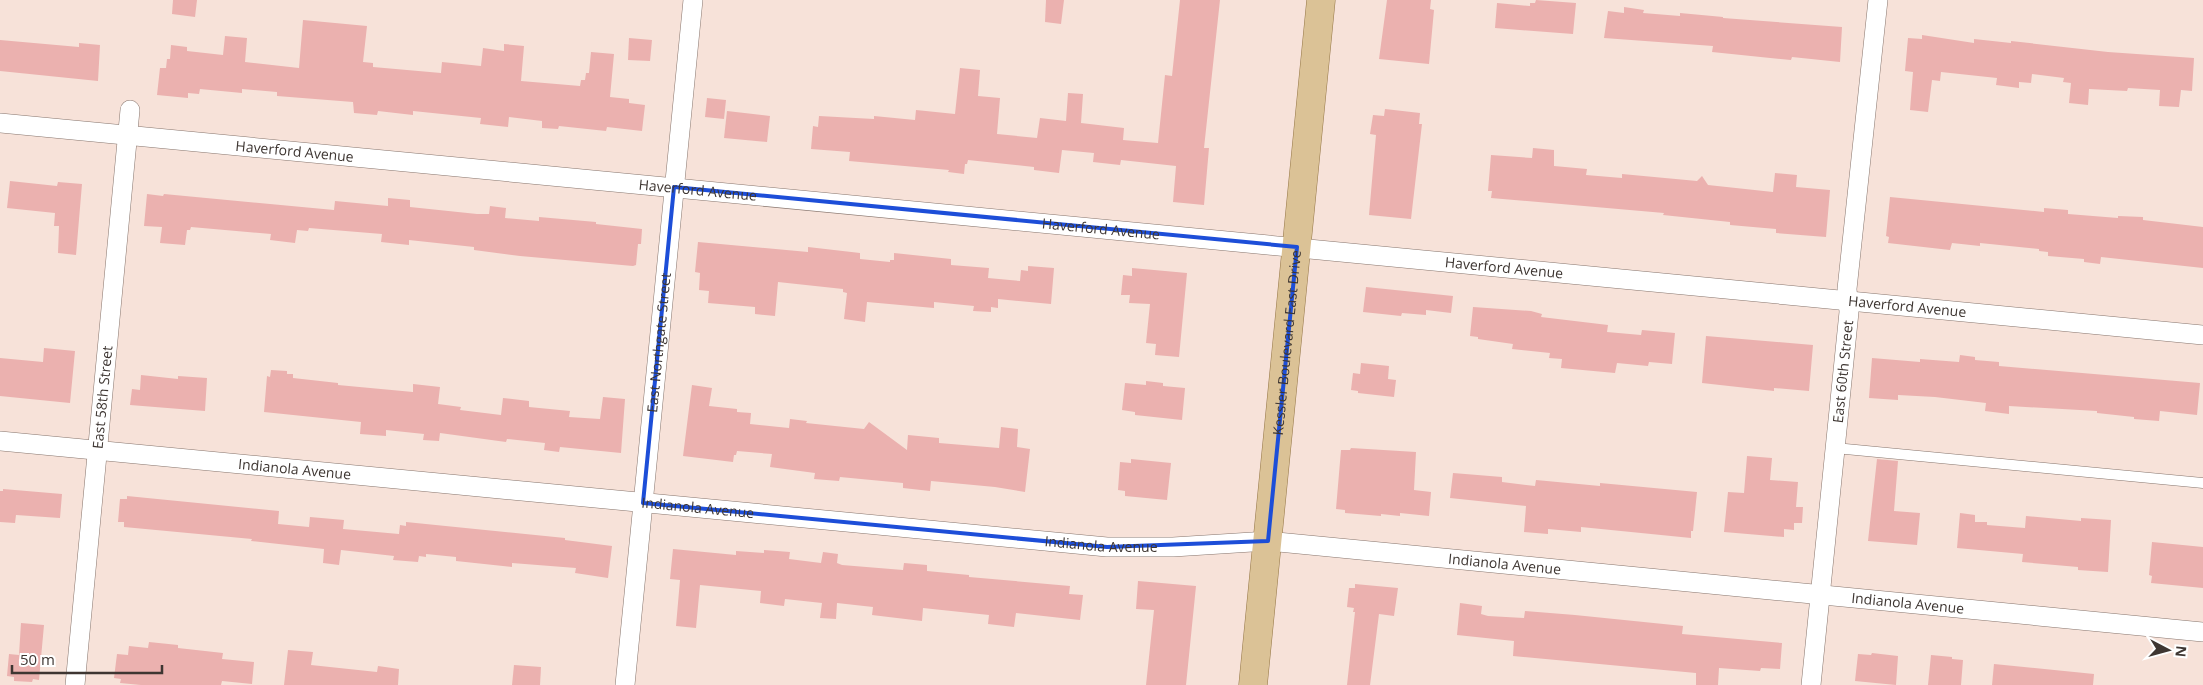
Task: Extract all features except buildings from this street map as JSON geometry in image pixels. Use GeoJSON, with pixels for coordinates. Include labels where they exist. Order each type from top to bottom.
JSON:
{"type":"FeatureCollection","features":[{"type":"Feature","properties":{"kind":"main road","name":"Kessler Boulevard East Drive"},"geometry":{"type":"LineString","coordinates":[[1253,685],[1321,0]]}},
{"type":"Feature","properties":{"kind":"street","name":"East Northgate Street"},"geometry":{"type":"LineString","coordinates":[[625,685],[693,0]]}},
{"type":"Feature","properties":{"kind":"street","name":"East 60th Street"},"geometry":{"type":"LineString","coordinates":[[1812,685],[1836,448],[1849,300],[1848,284],[1878,0]]}},
{"type":"Feature","properties":{"kind":"street","name":"East 58th Street"},"geometry":{"type":"LineString","coordinates":[[75,685],[130,110]]}},
{"type":"Feature","properties":{"kind":"street","name":"Haverford Avenue"},"geometry":{"type":"LineString","coordinates":[[0,123],[2203,335]]}},
{"type":"Feature","properties":{"kind":"street","name":"Indianola Avenue"},"geometry":{"type":"LineString","coordinates":[[0,441],[1107,547],[1173,547],[1268,541],[2203,632]]}},
{"type":"Feature","properties":{"kind":"lane"},"geometry":{"type":"LineString","coordinates":[[1836,448],[2203,483]]}},
{"type":"Feature","properties":{"kind":"highlighted area"},"geometry":{"type":"Polygon","coordinates":[[[674,187],[1297,247],[1268,541],[1107,547],[643,503],[674,187]]]}}]}
